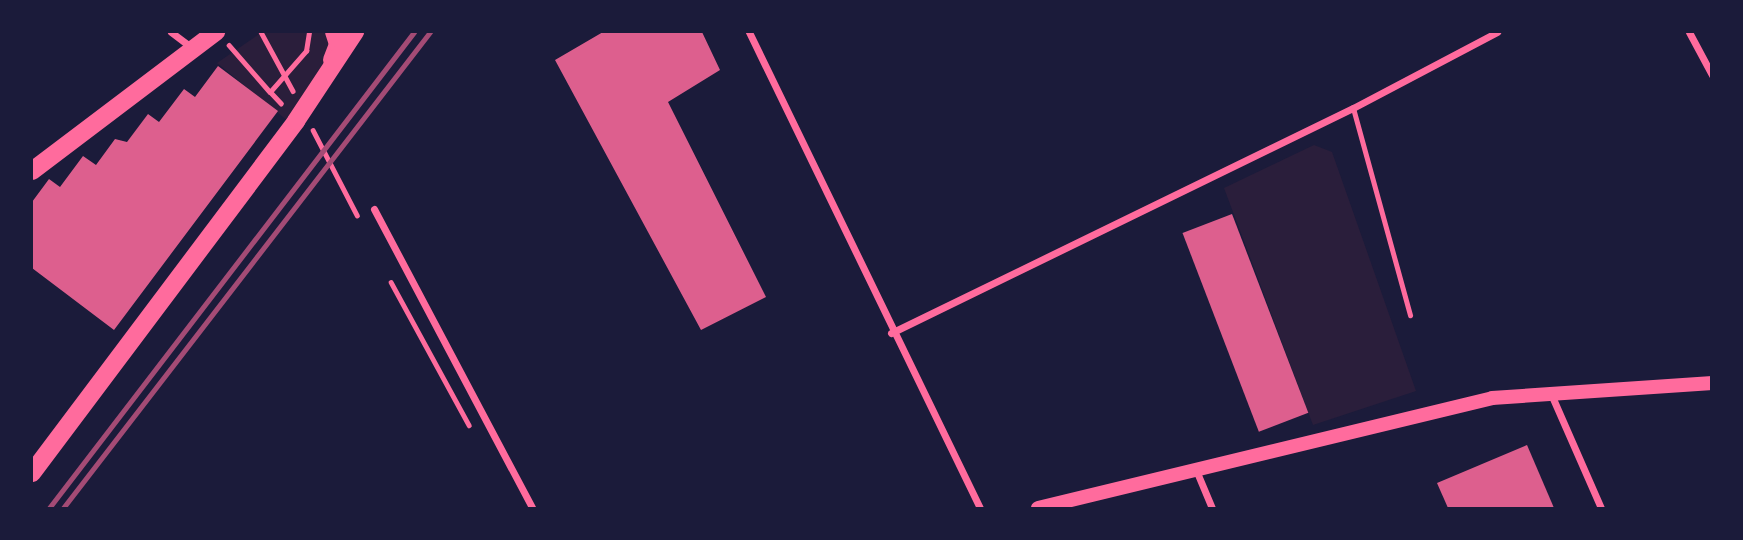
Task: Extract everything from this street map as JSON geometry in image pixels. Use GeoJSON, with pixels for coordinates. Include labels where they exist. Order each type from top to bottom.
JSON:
{"type":"FeatureCollection","features":[{"type":"Feature","properties":{"kind":"main road"},"geometry":{"type":"LineString","coordinates":[[326,76],[338,44],[334,32]]}},
{"type":"Feature","properties":{"kind":"main road"},"geometry":{"type":"LineString","coordinates":[[32,473],[296,121],[355,32]]}},
{"type":"Feature","properties":{"kind":"main road"},"geometry":{"type":"LineString","coordinates":[[32,171],[192,49],[221,37]]}},
{"type":"Feature","properties":{"kind":"main road"},"geometry":{"type":"LineString","coordinates":[[1038,509],[1451,406],[1550,393],[1712,383]]}},
{"type":"Feature","properties":{"kind":"street"},"geometry":{"type":"LineString","coordinates":[[171,32],[192,49]]}},
{"type":"Feature","properties":{"kind":"street"},"geometry":{"type":"LineString","coordinates":[[749,32],[891,333],[980,509]]}},
{"type":"Feature","properties":{"kind":"street"},"geometry":{"type":"LineString","coordinates":[[891,333],[1353,108],[1497,32]]}},
{"type":"Feature","properties":{"kind":"street"},"geometry":{"type":"LineString","coordinates":[[1689,32],[1712,75]]}},
{"type":"Feature","properties":{"kind":"street"},"geometry":{"type":"LineString","coordinates":[[374,209],[533,509]]}},
{"type":"Feature","properties":{"kind":"street"},"geometry":{"type":"LineString","coordinates":[[1550,393],[1601,509]]}},
{"type":"Feature","properties":{"kind":"street"},"geometry":{"type":"LineString","coordinates":[[1196,469],[1212,509]]}},
{"type":"Feature","properties":{"kind":"lane"},"geometry":{"type":"LineString","coordinates":[[1353,108],[1410,315]]}},
{"type":"Feature","properties":{"kind":"path"},"geometry":{"type":"LineString","coordinates":[[261,32],[287,78]]}},
{"type":"Feature","properties":{"kind":"path"},"geometry":{"type":"LineString","coordinates":[[270,92],[306,51],[309,32]]}},
{"type":"Feature","properties":{"kind":"path"},"geometry":{"type":"LineString","coordinates":[[221,37],[296,121]]}},
{"type":"Feature","properties":{"kind":"shaded area"},"geometry":{"type":"Polygon","coordinates":[[[262,32],[328,32],[333,39],[327,66],[289,122],[217,63],[262,32]]]}},
{"type":"Feature","properties":{"kind":"shaded area"},"geometry":{"type":"Polygon","coordinates":[[[1314,145],[1332,152],[1416,391],[1313,425],[1224,188],[1314,145]]]}},
{"type":"Feature","properties":{"kind":"building"},"geometry":{"type":"Polygon","coordinates":[[[603,32],[702,32],[720,70],[668,102],[766,297],[701,330],[555,60],[603,32]]]}},
{"type":"Feature","properties":{"kind":"building"},"geometry":{"type":"Polygon","coordinates":[[[218,66],[278,111],[114,330],[32,268],[32,202],[49,179],[60,187],[83,156],[96,165],[115,139],[127,142],[148,114],[159,122],[184,89],[195,97],[218,66]]]}},
{"type":"Feature","properties":{"kind":"building"},"geometry":{"type":"Polygon","coordinates":[[[1232,214],[1308,413],[1259,432],[1183,233],[1232,214]]]}},
{"type":"Feature","properties":{"kind":"building"},"geometry":{"type":"Polygon","coordinates":[[[1527,445],[1554,508],[1448,508],[1437,483],[1527,445]]]}},
{"type":"Feature","properties":{"kind":"railway"},"geometry":{"type":"LineString","coordinates":[[49,508],[414,32]]}},
{"type":"Feature","properties":{"kind":"railway"},"geometry":{"type":"LineString","coordinates":[[63,508],[430,32]]}}]}
